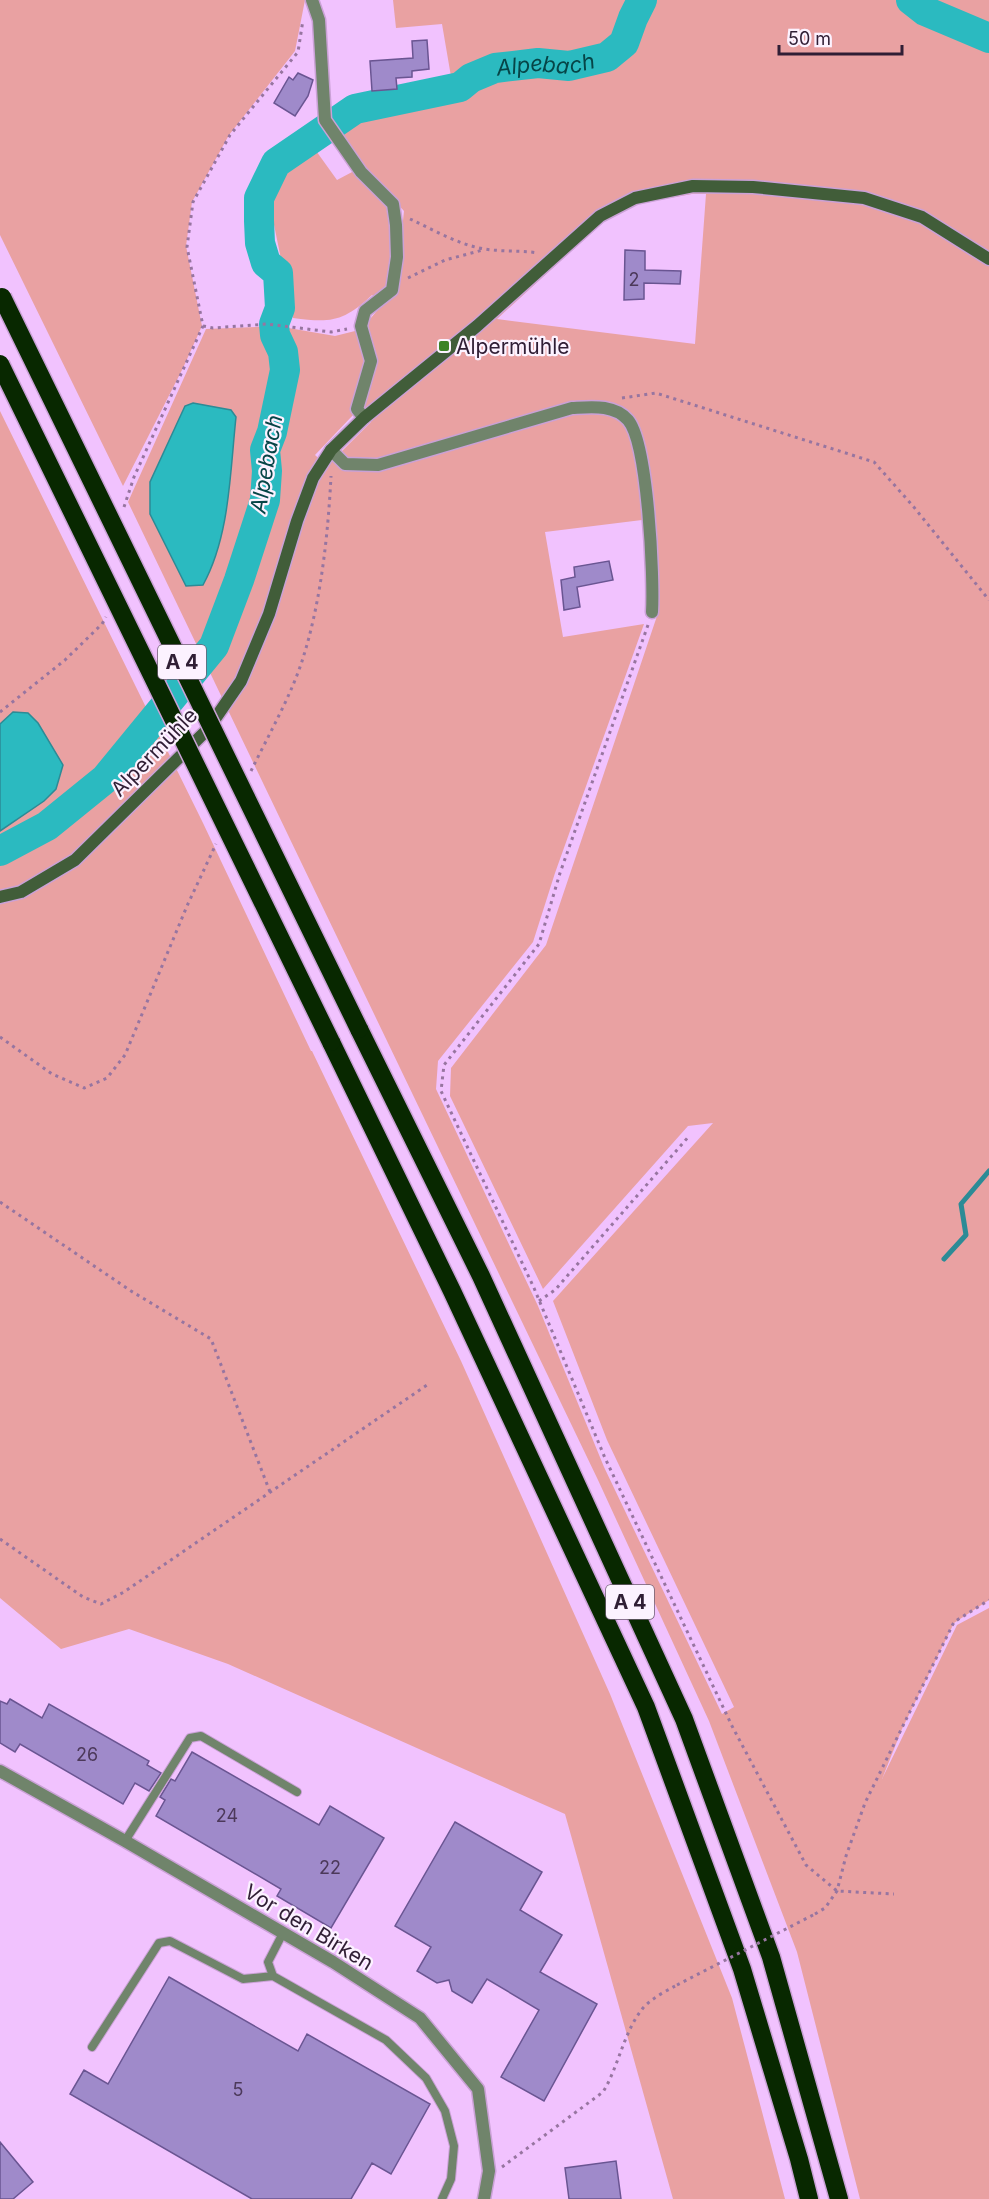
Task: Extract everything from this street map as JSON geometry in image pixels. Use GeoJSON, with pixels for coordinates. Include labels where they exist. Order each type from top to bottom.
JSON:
{"type":"FeatureCollection","features":[{"type":"Feature","properties":{"kind":"highway","name":"A 4"},"geometry":{"type":"LineString","coordinates":[[1,295],[358,1029],[481,1276],[684,1719],[771,1958],[839,2199]]}},
{"type":"Feature","properties":{"kind":"highway","name":"A 4"},"geometry":{"type":"LineString","coordinates":[[0,364],[452,1291],[646,1707],[742,1969],[809,2199]]}},
{"type":"Feature","properties":{"kind":"main road","name":"Alpermühle"},"geometry":{"type":"LineString","coordinates":[[0,897],[21,892],[75,860],[208,729],[241,681],[269,614],[297,521],[313,478],[331,450],[364,418],[477,326],[600,216],[635,198],[693,186],[753,187],[864,198],[922,217],[989,259]]}},
{"type":"Feature","properties":{"kind":"street"},"geometry":{"type":"LineString","coordinates":[[309,5],[319,20],[325,120],[361,172],[393,204],[396,225],[397,257],[392,290],[365,311],[361,326],[371,361],[357,409],[364,418]]}},
{"type":"Feature","properties":{"kind":"street"},"geometry":{"type":"LineString","coordinates":[[331,450],[345,464],[378,465],[572,408],[604,407],[628,419],[637,437],[647,505],[653,585],[652,612]]}},
{"type":"Feature","properties":{"kind":"street","name":"Vor den Birken"},"geometry":{"type":"LineString","coordinates":[[0,1771],[333,1962],[420,2018],[478,2089],[489,2171],[484,2199]]}},
{"type":"Feature","properties":{"kind":"lane"},"geometry":{"type":"LineString","coordinates":[[125,1841],[190,1738],[201,1736],[297,1792]]}},
{"type":"Feature","properties":{"kind":"lane"},"geometry":{"type":"LineString","coordinates":[[273,1976],[268,1962],[283,1933]]}},
{"type":"Feature","properties":{"kind":"lane"},"geometry":{"type":"LineString","coordinates":[[92,2046],[159,1943],[170,1941],[243,1979],[273,1976],[386,2040],[426,2078],[445,2111],[454,2146],[451,2179],[442,2199]]}},
{"type":"Feature","properties":{"kind":"path"},"geometry":{"type":"LineString","coordinates":[[309,5],[297,52],[230,135],[193,202],[188,247],[203,326],[213,328],[274,324],[331,332],[361,326]]}},
{"type":"Feature","properties":{"kind":"path"},"geometry":{"type":"LineString","coordinates":[[393,204],[409,219],[454,240],[485,249],[522,250],[554,257]]}},
{"type":"Feature","properties":{"kind":"path"},"geometry":{"type":"LineString","coordinates":[[392,290],[414,274],[485,249]]}},
{"type":"Feature","properties":{"kind":"path"},"geometry":{"type":"LineString","coordinates":[[604,407],[620,398],[656,393],[874,462],[989,600]]}},
{"type":"Feature","properties":{"kind":"path"},"geometry":{"type":"LineString","coordinates":[[652,612],[560,873],[539,944],[444,1065],[441,1091],[539,1301],[605,1458],[732,1726],[806,1865],[837,1891],[894,1894]]}},
{"type":"Feature","properties":{"kind":"path"},"geometry":{"type":"LineString","coordinates":[[539,1301],[555,1290],[690,1135]]}},
{"type":"Feature","properties":{"kind":"path"},"geometry":{"type":"LineString","coordinates":[[0,1202],[131,1291],[211,1338],[270,1492]]}},
{"type":"Feature","properties":{"kind":"path"},"geometry":{"type":"LineString","coordinates":[[0,1539],[83,1597],[101,1604],[124,1592],[427,1385]]}},
{"type":"Feature","properties":{"kind":"path"},"geometry":{"type":"LineString","coordinates":[[489,2171],[506,2166],[603,2092],[613,2076],[630,2028],[644,2007],[660,1994],[825,1908],[837,1891],[846,1856],[865,1803],[954,1622],[989,1600]]}},
{"type":"Feature","properties":{"kind":"shaded area"},"geometry":{"type":"Polygon","coordinates":[[[0,0],[305,0],[295,51],[229,135],[192,202],[186,246],[202,326],[123,486],[0,235],[0,0]]]}},
{"type":"Feature","properties":{"kind":"shaded area"},"geometry":{"type":"Polygon","coordinates":[[[393,0],[989,0],[989,1600],[954,1623],[902,1729],[882,1779],[957,1625],[989,1608],[989,2199],[860,2199],[797,1952],[709,1721],[598,1480],[128,502],[206,329],[277,326],[335,336],[359,330],[367,360],[354,414],[315,455],[327,466],[371,422],[361,407],[374,362],[365,325],[396,288],[404,211],[336,134],[362,113],[455,100],[442,24],[396,28],[393,0]],[[692,194],[635,204],[603,222],[497,319],[695,344],[706,194],[692,194]],[[650,519],[545,532],[563,637],[644,624],[555,873],[533,942],[438,1061],[436,1089],[538,1306],[604,1467],[722,1714],[734,1707],[607,1440],[553,1301],[713,1123],[688,1126],[543,1289],[450,1096],[451,1068],[546,945],[657,616],[650,519]]]}},
{"type":"Feature","properties":{"kind":"shaded area"},"geometry":{"type":"Polygon","coordinates":[[[314,148],[337,180],[354,171],[390,204],[393,224],[389,288],[375,297],[372,295],[353,311],[327,320],[293,318],[270,205],[282,170],[314,148]]]}},
{"type":"Feature","properties":{"kind":"shaded area"},"geometry":{"type":"Polygon","coordinates":[[[193,403],[231,410],[236,417],[230,481],[219,546],[203,585],[186,586],[150,514],[150,482],[185,406],[193,403]]]}},
{"type":"Feature","properties":{"kind":"shaded area"},"geometry":{"type":"Polygon","coordinates":[[[0,411],[203,823],[461,1361],[610,1694],[732,1998],[785,2199],[673,2199],[565,1814],[228,1664],[129,1629],[61,1649],[0,1598],[0,411]]]}},
{"type":"Feature","properties":{"kind":"shaded area"},"geometry":{"type":"Polygon","coordinates":[[[13,712],[28,713],[38,723],[63,765],[56,789],[44,801],[0,831],[0,724],[13,712]]]}},
{"type":"Feature","properties":{"kind":"building"},"geometry":{"type":"Polygon","coordinates":[[[427,40],[429,69],[412,71],[412,77],[396,78],[397,89],[372,91],[370,61],[413,58],[412,41],[427,40]]]}},
{"type":"Feature","properties":{"kind":"building"},"geometry":{"type":"Polygon","coordinates":[[[298,73],[313,80],[308,96],[295,116],[274,103],[289,77],[293,80],[298,73]]]}},
{"type":"Feature","properties":{"kind":"building"},"geometry":{"type":"Polygon","coordinates":[[[625,250],[645,251],[645,270],[681,271],[680,284],[644,283],[644,299],[624,300],[625,250]]]}},
{"type":"Feature","properties":{"kind":"building"},"geometry":{"type":"Polygon","coordinates":[[[609,561],[613,580],[577,587],[580,607],[564,610],[561,580],[575,577],[574,567],[609,561]]]}},
{"type":"Feature","properties":{"kind":"building"},"geometry":{"type":"Polygon","coordinates":[[[10,1699],[42,1718],[49,1704],[149,1761],[147,1765],[161,1773],[149,1791],[135,1783],[123,1804],[20,1744],[15,1752],[0,1743],[0,1701],[7,1704],[10,1699]]]}},
{"type":"Feature","properties":{"kind":"building"},"geometry":{"type":"Polygon","coordinates":[[[192,1752],[319,1825],[330,1806],[384,1838],[331,1928],[277,1896],[281,1889],[156,1816],[165,1800],[160,1797],[171,1779],[175,1781],[192,1752]]]}},
{"type":"Feature","properties":{"kind":"building"},"geometry":{"type":"Polygon","coordinates":[[[455,1822],[542,1872],[520,1910],[562,1935],[540,1972],[597,2004],[544,2101],[501,2077],[539,2010],[487,1979],[472,2003],[452,1991],[449,1980],[437,1983],[417,1971],[431,1947],[395,1926],[455,1822]]]}},
{"type":"Feature","properties":{"kind":"building"},"geometry":{"type":"Polygon","coordinates":[[[169,1977],[298,2051],[307,2034],[430,2104],[391,2174],[372,2163],[351,2199],[252,2199],[70,2094],[84,2070],[108,2084],[169,1977]]]}},
{"type":"Feature","properties":{"kind":"building"},"geometry":{"type":"Polygon","coordinates":[[[0,2142],[33,2182],[13,2199],[0,2199],[0,2142]]]}},
{"type":"Feature","properties":{"kind":"building"},"geometry":{"type":"Polygon","coordinates":[[[616,2161],[621,2199],[569,2199],[565,2168],[616,2161]]]}},
{"type":"Feature","properties":{"kind":"waterway","name":"Alpebach"},"geometry":{"type":"LineString","coordinates":[[0,851],[47,826],[105,779],[214,646],[239,580],[265,500],[267,471],[265,450],[272,432],[285,370],[283,352],[275,335],[274,324],[280,308],[278,273],[266,263],[260,243],[259,221],[259,198],[276,163],[355,109],[460,87],[471,78],[495,68],[538,63],[569,66],[607,57],[624,43],[642,0]]}},
{"type":"Feature","properties":{"kind":"waterway","name":"Alpebach"},"geometry":{"type":"LineString","coordinates":[[911,0],[925,11],[989,38]]}},
{"type":"Feature","properties":{"kind":"waterway"},"geometry":{"type":"LineString","coordinates":[[944,1259],[966,1235],[961,1204],[989,1171]]}},
{"type":"Feature","properties":{"kind":"place","name":"Alpermühle"},"geometry":{"type":"Point","coordinates":[444,346]}}]}
